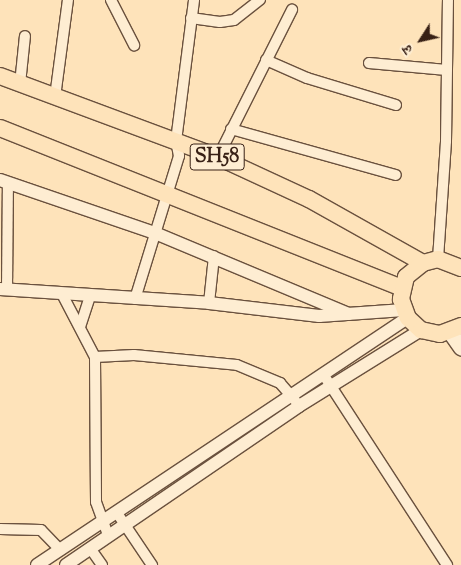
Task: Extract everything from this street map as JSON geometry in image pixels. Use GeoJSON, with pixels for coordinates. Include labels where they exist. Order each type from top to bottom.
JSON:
{"type":"FeatureCollection","features":[{"type":"Feature","properties":{"kind":"main road","name":"SH58"},"geometry":{"type":"LineString","coordinates":[[0,76],[218,157],[430,261],[461,267]]}},
{"type":"Feature","properties":{"kind":"main road","name":"SH58"},"geometry":{"type":"LineString","coordinates":[[0,128],[167,192],[402,288]]}},
{"type":"Feature","properties":{"kind":"main road"},"geometry":{"type":"LineString","coordinates":[[430,261],[414,268],[402,288],[406,314],[421,330],[456,329],[461,348]]}},
{"type":"Feature","properties":{"kind":"street"},"geometry":{"type":"LineString","coordinates":[[55,97],[68,0]]}},
{"type":"Feature","properties":{"kind":"street"},"geometry":{"type":"LineString","coordinates":[[111,0],[134,45]]}},
{"type":"Feature","properties":{"kind":"street"},"geometry":{"type":"LineString","coordinates":[[135,299],[179,156],[176,141],[194,0]]}},
{"type":"Feature","properties":{"kind":"street"},"geometry":{"type":"LineString","coordinates":[[191,18],[227,22],[260,0]]}},
{"type":"Feature","properties":{"kind":"street"},"geometry":{"type":"LineString","coordinates":[[430,261],[447,70],[448,0]]}},
{"type":"Feature","properties":{"kind":"street"},"geometry":{"type":"LineString","coordinates":[[218,157],[292,10]]}},
{"type":"Feature","properties":{"kind":"street"},"geometry":{"type":"LineString","coordinates":[[20,84],[25,36]]}},
{"type":"Feature","properties":{"kind":"street"},"geometry":{"type":"LineString","coordinates":[[266,60],[307,78],[396,105]]}},
{"type":"Feature","properties":{"kind":"street"},"geometry":{"type":"LineString","coordinates":[[370,63],[447,70]]}},
{"type":"Feature","properties":{"kind":"street"},"geometry":{"type":"LineString","coordinates":[[231,129],[396,175]]}},
{"type":"Feature","properties":{"kind":"street"},"geometry":{"type":"LineString","coordinates":[[353,316],[214,256],[155,233],[4,181],[4,290],[209,303],[319,316],[353,316],[406,314]]}},
{"type":"Feature","properties":{"kind":"street"},"geometry":{"type":"LineString","coordinates":[[209,303],[214,256]]}},
{"type":"Feature","properties":{"kind":"street"},"geometry":{"type":"LineString","coordinates":[[62,294],[95,358],[96,502],[102,523],[108,535]]}},
{"type":"Feature","properties":{"kind":"street"},"geometry":{"type":"LineString","coordinates":[[80,327],[90,296]]}},
{"type":"Feature","properties":{"kind":"street"},"geometry":{"type":"LineString","coordinates":[[232,444],[291,395],[406,314]]}},
{"type":"Feature","properties":{"kind":"street"},"geometry":{"type":"LineString","coordinates":[[66,565],[125,524],[192,471],[232,444],[299,406],[421,330]]}},
{"type":"Feature","properties":{"kind":"street"},"geometry":{"type":"LineString","coordinates":[[95,358],[134,355],[236,365],[280,383],[299,406]]}},
{"type":"Feature","properties":{"kind":"street"},"geometry":{"type":"LineString","coordinates":[[323,374],[447,565]]}},
{"type":"Feature","properties":{"kind":"street"},"geometry":{"type":"LineString","coordinates":[[46,563],[60,550],[117,512],[192,471]]}},
{"type":"Feature","properties":{"kind":"street"},"geometry":{"type":"LineString","coordinates":[[117,512],[152,565]]}},
{"type":"Feature","properties":{"kind":"street"},"geometry":{"type":"LineString","coordinates":[[0,529],[41,530],[60,550]]}},
{"type":"Feature","properties":{"kind":"street"},"geometry":{"type":"LineString","coordinates":[[90,548],[102,565]]}}]}
